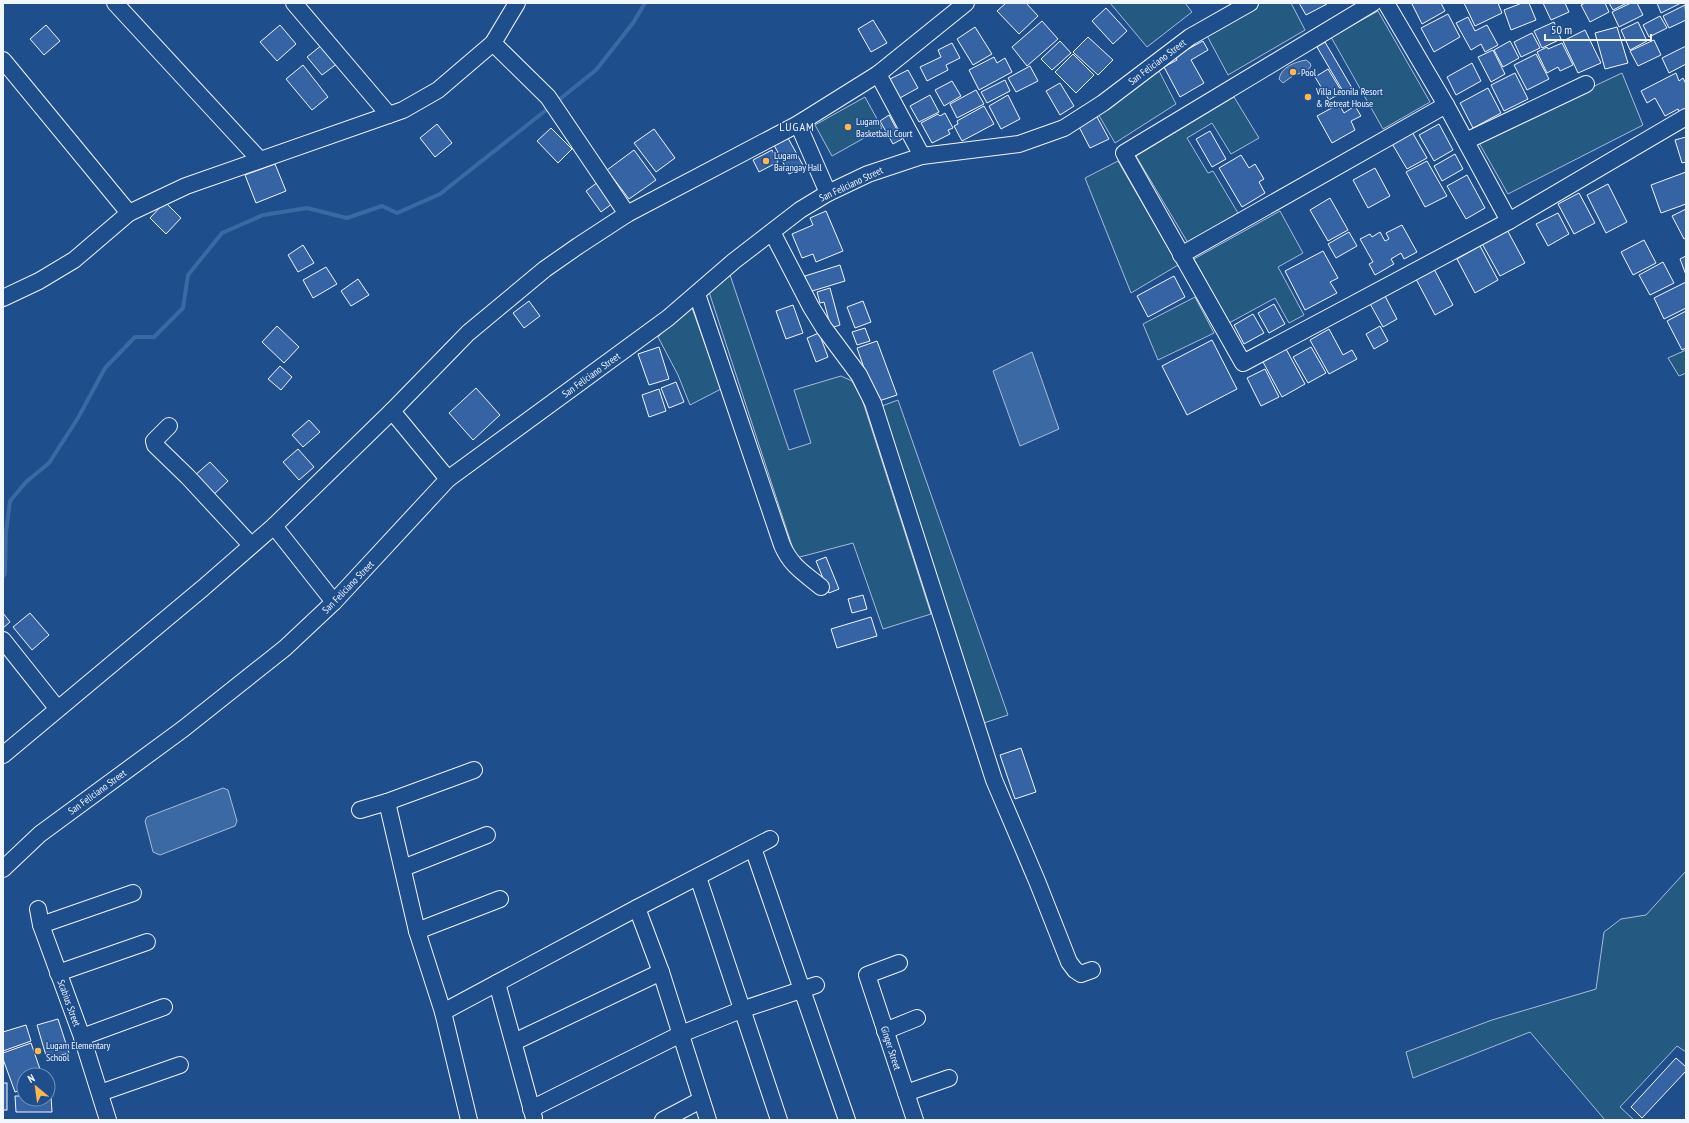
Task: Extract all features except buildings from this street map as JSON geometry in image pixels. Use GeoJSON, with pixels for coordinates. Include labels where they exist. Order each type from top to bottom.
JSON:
{"type":"FeatureCollection","features":[{"type":"Feature","properties":{"kind":"street"},"geometry":{"type":"LineString","coordinates":[[115,3],[260,160]]}},
{"type":"Feature","properties":{"kind":"street"},"geometry":{"type":"LineString","coordinates":[[294,3],[389,115]]}},
{"type":"Feature","properties":{"kind":"street"},"geometry":{"type":"LineString","coordinates":[[3,298],[39,282],[74,260],[129,213],[186,186],[403,110],[438,90],[493,43],[517,3]]}},
{"type":"Feature","properties":{"kind":"street"},"geometry":{"type":"LineString","coordinates":[[3,755],[57,708],[203,588],[274,526],[392,411],[468,333],[545,269],[627,214],[744,151],[798,124],[878,74],[966,3]]}},
{"type":"Feature","properties":{"kind":"street","name":"San Feliciano Street"},"geometry":{"type":"LineString","coordinates":[[3,869],[40,834],[183,729],[285,648],[334,602],[448,479],[668,318],[800,210],[828,193],[868,174],[922,156],[1019,144],[1064,128],[1103,103],[1190,36],[1250,3]]}},
{"type":"Feature","properties":{"kind":"street"},"geometry":{"type":"LineString","coordinates":[[1373,3],[1124,153],[1243,364],[1509,221],[1686,116]]}},
{"type":"Feature","properties":{"kind":"street"},"geometry":{"type":"LineString","coordinates":[[1386,3],[1446,105],[1509,221]]}},
{"type":"Feature","properties":{"kind":"street"},"geometry":{"type":"LineString","coordinates":[[493,43],[548,98],[559,112],[627,214]]}},
{"type":"Feature","properties":{"kind":"street"},"geometry":{"type":"LineString","coordinates":[[3,60],[129,213]]}},
{"type":"Feature","properties":{"kind":"street"},"geometry":{"type":"LineString","coordinates":[[878,74],[922,156]]}},
{"type":"Feature","properties":{"kind":"street"},"geometry":{"type":"LineString","coordinates":[[1466,141],[1586,84]]}},
{"type":"Feature","properties":{"kind":"street"},"geometry":{"type":"LineString","coordinates":[[1181,255],[1446,105]]}},
{"type":"Feature","properties":{"kind":"street"},"geometry":{"type":"LineString","coordinates":[[798,124],[828,193]]}},
{"type":"Feature","properties":{"kind":"street"},"geometry":{"type":"LineString","coordinates":[[772,232],[811,307],[824,328],[859,375],[873,403],[994,780],[1037,881],[1069,962],[1075,970],[1081,974],[1092,970]]}},
{"type":"Feature","properties":{"kind":"street"},"geometry":{"type":"LineString","coordinates":[[697,294],[787,557],[795,567],[820,587]]}},
{"type":"Feature","properties":{"kind":"street"},"geometry":{"type":"LineString","coordinates":[[392,411],[448,479]]}},
{"type":"Feature","properties":{"kind":"street"},"geometry":{"type":"LineString","coordinates":[[170,426],[154,441],[155,445],[188,477],[251,545]]}},
{"type":"Feature","properties":{"kind":"street"},"geometry":{"type":"LineString","coordinates":[[274,526],[334,602]]}},
{"type":"Feature","properties":{"kind":"street"},"geometry":{"type":"LineString","coordinates":[[3,640],[57,708]]}},
{"type":"Feature","properties":{"kind":"street"},"geometry":{"type":"LineString","coordinates":[[360,810],[387,802],[474,770]]}},
{"type":"Feature","properties":{"kind":"street"},"geometry":{"type":"LineString","coordinates":[[387,802],[417,931],[443,1012],[469,1120]]}},
{"type":"Feature","properties":{"kind":"street"},"geometry":{"type":"LineString","coordinates":[[402,868],[487,835]]}},
{"type":"Feature","properties":{"kind":"street"},"geometry":{"type":"LineString","coordinates":[[443,1012],[636,908],[770,839]]}},
{"type":"Feature","properties":{"kind":"street"},"geometry":{"type":"LineString","coordinates":[[753,848],[809,988],[847,1120]]}},
{"type":"Feature","properties":{"kind":"street"},"geometry":{"type":"LineString","coordinates":[[698,877],[778,1120]]}},
{"type":"Feature","properties":{"kind":"street"},"geometry":{"type":"LineString","coordinates":[[41,925],[133,893]]}},
{"type":"Feature","properties":{"kind":"street"},"geometry":{"type":"LineString","coordinates":[[417,931],[500,899]]}},
{"type":"Feature","properties":{"kind":"street"},"geometry":{"type":"LineString","coordinates":[[636,908],[660,972],[708,1120]]}},
{"type":"Feature","properties":{"kind":"street","name":"Scabius Street"},"geometry":{"type":"LineString","coordinates":[[38,909],[41,925],[82,1037],[108,1120]]}},
{"type":"Feature","properties":{"kind":"street"},"geometry":{"type":"LineString","coordinates":[[58,973],[147,942]]}},
{"type":"Feature","properties":{"kind":"street","name":"Ginger Street"},"geometry":{"type":"LineString","coordinates":[[899,963],[867,975],[915,1120]]}},
{"type":"Feature","properties":{"kind":"street"},"geometry":{"type":"LineString","coordinates":[[514,1042],[660,972]]}},
{"type":"Feature","properties":{"kind":"street"},"geometry":{"type":"LineString","coordinates":[[497,982],[533,1115],[681,1034],[741,1010],[809,988]]}},
{"type":"Feature","properties":{"kind":"street"},"geometry":{"type":"LineString","coordinates":[[82,1037],[164,1007]]}},
{"type":"Feature","properties":{"kind":"street"},"geometry":{"type":"LineString","coordinates":[[885,1031],[917,1018]]}},
{"type":"Feature","properties":{"kind":"street"},"geometry":{"type":"LineString","coordinates":[[100,1093],[180,1065]]}},
{"type":"Feature","properties":{"kind":"street"},"geometry":{"type":"LineString","coordinates":[[906,1093],[950,1078]]}},
{"type":"Feature","properties":{"kind":"street"},"geometry":{"type":"LineString","coordinates":[[663,1120],[701,1100]]}},
{"type":"Feature","properties":{"kind":"shaded area"},"geometry":{"type":"Polygon","coordinates":[[[1110,3],[1185,3],[1192,12],[1147,47],[1110,3]]]}},
{"type":"Feature","properties":{"kind":"shaded area"},"geometry":{"type":"Polygon","coordinates":[[[1256,3],[1291,3],[1305,30],[1228,75],[1205,32],[1256,3]]]}},
{"type":"Feature","properties":{"kind":"shaded area"},"geometry":{"type":"Polygon","coordinates":[[[1378,11],[1430,102],[1383,129],[1331,37],[1378,11]]]}},
{"type":"Feature","properties":{"kind":"shaded area","name":"Pool"},"geometry":{"type":"Polygon","coordinates":[[[1306,60],[1311,66],[1307,71],[1294,75],[1283,83],[1279,79],[1280,75],[1286,68],[1297,62],[1306,60]]]}},
{"type":"Feature","properties":{"kind":"shaded area"},"geometry":{"type":"Polygon","coordinates":[[[1157,67],[1176,104],[1115,143],[1097,112],[1157,67]]]}},
{"type":"Feature","properties":{"kind":"shaded area"},"geometry":{"type":"Polygon","coordinates":[[[1622,73],[1643,125],[1508,194],[1478,141],[1622,73]]]}},
{"type":"Feature","properties":{"kind":"shaded area","name":"Lugam Basketball Court"},"geometry":{"type":"Polygon","coordinates":[[[865,97],[882,128],[832,156],[815,125],[865,97]]]}},
{"type":"Feature","properties":{"kind":"shaded area"},"geometry":{"type":"Polygon","coordinates":[[[1234,97],[1259,138],[1231,154],[1212,123],[1187,138],[1208,173],[1213,171],[1238,213],[1188,243],[1136,156],[1234,97]]]}},
{"type":"Feature","properties":{"kind":"shaded area"},"geometry":{"type":"Polygon","coordinates":[[[1118,161],[1178,265],[1131,293],[1085,178],[1118,161]]]}},
{"type":"Feature","properties":{"kind":"shaded area"},"geometry":{"type":"Polygon","coordinates":[[[1280,211],[1303,253],[1278,267],[1304,315],[1289,323],[1275,298],[1229,323],[1194,259],[1280,211]]]}},
{"type":"Feature","properties":{"kind":"shaded area"},"geometry":{"type":"Polygon","coordinates":[[[729,272],[789,450],[811,443],[794,390],[841,376],[852,381],[862,399],[931,614],[883,629],[853,543],[796,558],[709,292],[729,272]]]}},
{"type":"Feature","properties":{"kind":"shaded area"},"geometry":{"type":"Polygon","coordinates":[[[1195,297],[1214,333],[1158,360],[1143,324],[1195,297]]]}},
{"type":"Feature","properties":{"kind":"shaded area"},"geometry":{"type":"Polygon","coordinates":[[[691,305],[721,389],[690,405],[678,375],[658,337],[691,305]]]}},
{"type":"Feature","properties":{"kind":"shaded area"},"geometry":{"type":"Polygon","coordinates":[[[1686,350],[1686,373],[1679,376],[1668,358],[1686,350]]]}},
{"type":"Feature","properties":{"kind":"shaded area"},"geometry":{"type":"Polygon","coordinates":[[[1032,352],[1059,429],[1020,446],[993,371],[1032,352]]]}},
{"type":"Feature","properties":{"kind":"shaded area"},"geometry":{"type":"Polygon","coordinates":[[[898,400],[1008,715],[984,723],[879,407],[898,400]]]}},
{"type":"Feature","properties":{"kind":"shaded area"},"geometry":{"type":"Polygon","coordinates":[[[223,788],[228,790],[237,821],[235,826],[160,855],[153,852],[145,821],[147,817],[223,788]]]}},
{"type":"Feature","properties":{"kind":"shaded area"},"geometry":{"type":"Polygon","coordinates":[[[1686,871],[1686,1052],[1677,1046],[1620,1107],[1634,1120],[1605,1120],[1530,1032],[1413,1078],[1406,1052],[1492,1020],[1596,989],[1604,932],[1621,919],[1646,915],[1686,871]]]}},
{"type":"Feature","properties":{"kind":"waterway"},"geometry":{"type":"LineString","coordinates":[[555,103],[596,70],[633,23],[645,3]]}},
{"type":"Feature","properties":{"kind":"waterway"},"geometry":{"type":"LineString","coordinates":[[3,576],[5,574],[6,532],[10,501],[26,482],[49,463],[78,418],[105,368],[135,337],[154,337],[183,308],[188,275],[222,233],[263,215],[307,208],[347,218],[382,206],[397,213],[440,194],[550,107]]}},
{"type":"Feature","properties":{"kind":"place","name":"Pool"},"geometry":{"type":"Point","coordinates":[1293,72]}},
{"type":"Feature","properties":{"kind":"place","name":"Villa Leonila Resort & Retreat House"},"geometry":{"type":"Point","coordinates":[1308,97]}},
{"type":"Feature","properties":{"kind":"place","name":"Lugam Basketball Court"},"geometry":{"type":"Point","coordinates":[848,127]}},
{"type":"Feature","properties":{"kind":"place","name":"Lugam Barangay Hall"},"geometry":{"type":"Point","coordinates":[766,161]}},
{"type":"Feature","properties":{"kind":"place","name":"Lugam Elementary School"},"geometry":{"type":"Point","coordinates":[38,1051]}},
{"type":"Feature","properties":{"kind":"district","name":"LUGAM"},"geometry":{"type":"Point","coordinates":[797,126]}}]}
